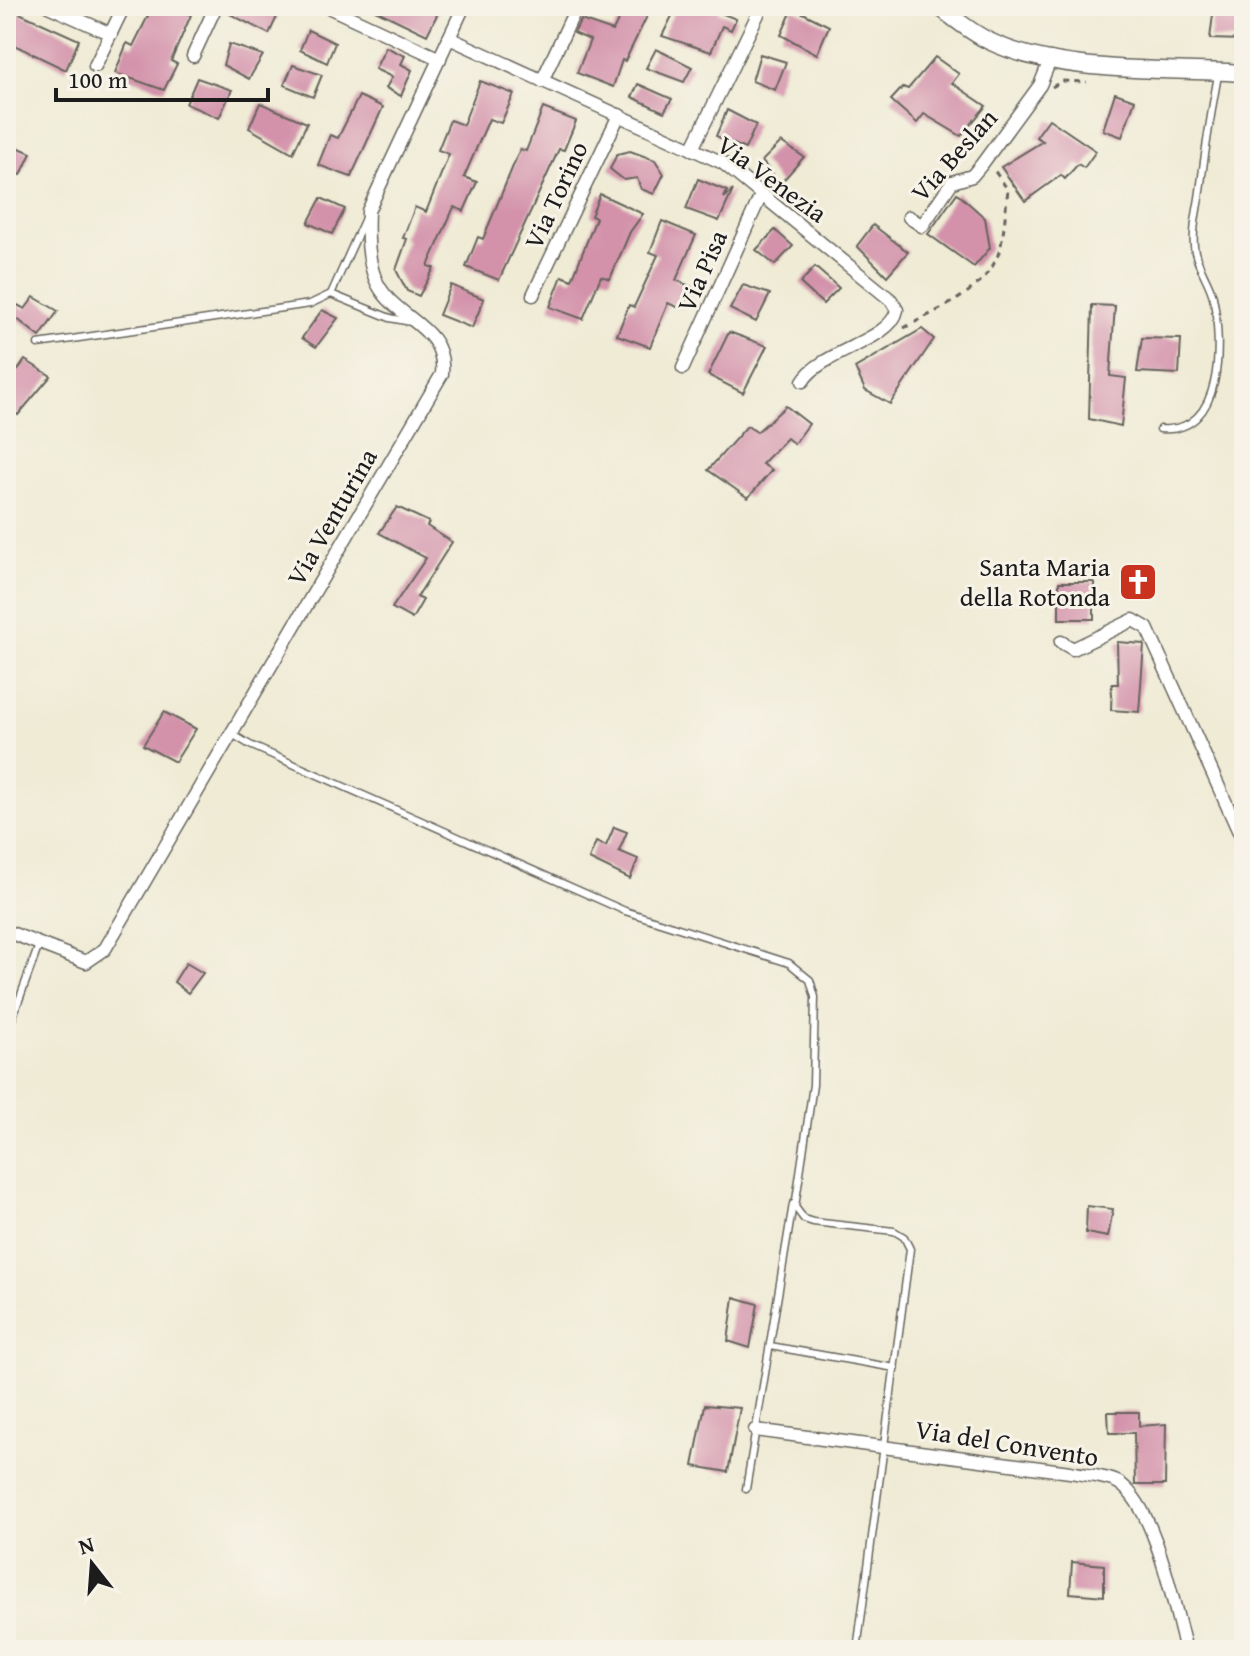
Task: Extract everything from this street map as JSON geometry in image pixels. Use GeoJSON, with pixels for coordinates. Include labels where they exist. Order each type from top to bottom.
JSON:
{"type":"FeatureCollection","features":[{"type":"Feature","properties":{"kind":"main road"},"geometry":{"type":"LineString","coordinates":[[938,6],[990,42],[1051,58],[1244,73]]}},
{"type":"Feature","properties":{"kind":"street"},"geometry":{"type":"LineString","coordinates":[[48,6],[111,34]]}},
{"type":"Feature","properties":{"kind":"street"},"geometry":{"type":"LineString","coordinates":[[95,66],[124,6]]}},
{"type":"Feature","properties":{"kind":"street"},"geometry":{"type":"LineString","coordinates":[[193,56],[216,6]]}},
{"type":"Feature","properties":{"kind":"street"},"geometry":{"type":"LineString","coordinates":[[326,6],[440,59]]}},
{"type":"Feature","properties":{"kind":"street","name":"Via Venturina"},"geometry":{"type":"LineString","coordinates":[[6,931],[86,962],[99,956],[442,374],[443,357],[436,339],[400,311],[375,279],[367,236],[368,211],[464,6]]}},
{"type":"Feature","properties":{"kind":"street"},"geometry":{"type":"LineString","coordinates":[[542,81],[577,6]]}},
{"type":"Feature","properties":{"kind":"street"},"geometry":{"type":"LineString","coordinates":[[692,149],[759,12]]}},
{"type":"Feature","properties":{"kind":"street","name":"Via Venezia"},"geometry":{"type":"LineString","coordinates":[[449,38],[723,163],[891,300],[897,310],[890,325],[814,368],[803,381]]}},
{"type":"Feature","properties":{"kind":"street","name":"Via Beslan"},"geometry":{"type":"LineString","coordinates":[[909,217],[922,226],[952,182],[972,176],[1040,85],[1051,58]]}},
{"type":"Feature","properties":{"kind":"street","name":"Via Torino"},"geometry":{"type":"LineString","coordinates":[[533,295],[619,115]]}},
{"type":"Feature","properties":{"kind":"street","name":"Via Pisa"},"geometry":{"type":"LineString","coordinates":[[683,368],[762,193]]}},
{"type":"Feature","properties":{"kind":"street"},"geometry":{"type":"LineString","coordinates":[[1061,642],[1073,649],[1080,647],[1133,620],[1147,628],[1244,843]]}},
{"type":"Feature","properties":{"kind":"street","name":"Via del Convento"},"geometry":{"type":"LineString","coordinates":[[755,1430],[1070,1472],[1118,1483],[1131,1496],[1149,1528],[1186,1650]]}},
{"type":"Feature","properties":{"kind":"lane"},"geometry":{"type":"LineString","coordinates":[[1160,429],[1184,428],[1198,417],[1211,394],[1217,363],[1218,326],[1213,295],[1194,247],[1219,71]]}},
{"type":"Feature","properties":{"kind":"lane"},"geometry":{"type":"LineString","coordinates":[[38,344],[310,304],[331,294],[368,211]]}},
{"type":"Feature","properties":{"kind":"lane"},"geometry":{"type":"LineString","coordinates":[[331,294],[390,318],[414,323]]}},
{"type":"Feature","properties":{"kind":"lane"},"geometry":{"type":"LineString","coordinates":[[232,734],[250,745],[625,911],[789,963],[804,973],[815,997],[813,1085],[746,1489]]}},
{"type":"Feature","properties":{"kind":"lane"},"geometry":{"type":"LineString","coordinates":[[6,1036],[39,943]]}},
{"type":"Feature","properties":{"kind":"lane"},"geometry":{"type":"LineString","coordinates":[[794,1200],[804,1219],[894,1231],[907,1242],[910,1257],[857,1650]]}},
{"type":"Feature","properties":{"kind":"lane"},"geometry":{"type":"LineString","coordinates":[[770,1346],[895,1368]]}},
{"type":"Feature","properties":{"kind":"path"},"geometry":{"type":"LineString","coordinates":[[901,330],[972,289],[986,276],[999,252],[1008,190],[995,174],[994,164]]}},
{"type":"Feature","properties":{"kind":"building"},"geometry":{"type":"Polygon","coordinates":[[[153,6],[170,6],[191,15],[171,61],[177,64],[164,90],[115,73],[127,43],[133,46],[153,6]]]}},
{"type":"Feature","properties":{"kind":"building"},"geometry":{"type":"Polygon","coordinates":[[[225,6],[282,6],[269,34],[224,11],[225,6]]]}},
{"type":"Feature","properties":{"kind":"building"},"geometry":{"type":"Polygon","coordinates":[[[367,6],[429,6],[439,11],[427,35],[367,6]]]}},
{"type":"Feature","properties":{"kind":"building"},"geometry":{"type":"Polygon","coordinates":[[[625,6],[652,6],[625,61],[622,60],[613,87],[577,73],[590,40],[574,33],[581,20],[613,31],[625,6]]]}},
{"type":"Feature","properties":{"kind":"building"},"geometry":{"type":"Polygon","coordinates":[[[677,6],[720,6],[718,12],[736,19],[731,30],[722,26],[711,52],[662,36],[677,6]]]}},
{"type":"Feature","properties":{"kind":"building"},"geometry":{"type":"Polygon","coordinates":[[[1214,6],[1244,6],[1244,40],[1210,39],[1214,6]]]}},
{"type":"Feature","properties":{"kind":"building"},"geometry":{"type":"Polygon","coordinates":[[[6,7],[79,40],[66,70],[6,41],[6,7]]]}},
{"type":"Feature","properties":{"kind":"building"},"geometry":{"type":"Polygon","coordinates":[[[793,8],[829,26],[817,54],[781,35],[793,8]]]}},
{"type":"Feature","properties":{"kind":"building"},"geometry":{"type":"Polygon","coordinates":[[[308,30],[335,43],[327,63],[300,50],[308,30]]]}},
{"type":"Feature","properties":{"kind":"building"},"geometry":{"type":"Polygon","coordinates":[[[229,44],[263,55],[249,79],[223,65],[229,44]]]}},
{"type":"Feature","properties":{"kind":"building"},"geometry":{"type":"Polygon","coordinates":[[[386,47],[405,56],[401,64],[412,70],[401,96],[386,88],[392,77],[375,69],[386,47]]]}},
{"type":"Feature","properties":{"kind":"building"},"geometry":{"type":"Polygon","coordinates":[[[656,49],[692,67],[684,82],[646,68],[656,49]]]}},
{"type":"Feature","properties":{"kind":"building"},"geometry":{"type":"Polygon","coordinates":[[[760,54],[786,62],[775,90],[752,81],[760,54]]]}},
{"type":"Feature","properties":{"kind":"building"},"geometry":{"type":"Polygon","coordinates":[[[935,57],[959,74],[952,83],[986,106],[961,136],[924,114],[917,123],[891,100],[903,87],[908,89],[935,57]]]}},
{"type":"Feature","properties":{"kind":"building"},"geometry":{"type":"Polygon","coordinates":[[[293,65],[322,75],[313,97],[284,85],[293,65]]]}},
{"type":"Feature","properties":{"kind":"building"},"geometry":{"type":"Polygon","coordinates":[[[197,78],[232,90],[219,118],[186,104],[197,78]]]}},
{"type":"Feature","properties":{"kind":"building"},"geometry":{"type":"Polygon","coordinates":[[[480,81],[514,94],[501,123],[489,119],[464,177],[477,182],[464,211],[454,207],[428,266],[434,268],[419,296],[407,291],[396,270],[407,239],[403,238],[415,207],[426,212],[449,154],[438,150],[450,120],[463,125],[480,81]]]}},
{"type":"Feature","properties":{"kind":"building"},"geometry":{"type":"Polygon","coordinates":[[[638,84],[672,99],[664,112],[632,97],[638,84]]]}},
{"type":"Feature","properties":{"kind":"building"},"geometry":{"type":"Polygon","coordinates":[[[1115,93],[1135,100],[1122,137],[1103,130],[1115,93]]]}},
{"type":"Feature","properties":{"kind":"building"},"geometry":{"type":"Polygon","coordinates":[[[359,96],[383,107],[351,177],[318,165],[330,135],[338,138],[359,96]]]}},
{"type":"Feature","properties":{"kind":"building"},"geometry":{"type":"Polygon","coordinates":[[[260,103],[307,123],[293,153],[249,128],[260,103]]]}},
{"type":"Feature","properties":{"kind":"building"},"geometry":{"type":"Polygon","coordinates":[[[543,108],[576,121],[564,150],[559,149],[499,280],[466,267],[478,237],[483,239],[520,149],[526,151],[543,108]]]}},
{"type":"Feature","properties":{"kind":"building"},"geometry":{"type":"Polygon","coordinates":[[[727,110],[756,125],[745,149],[716,136],[727,110]]]}},
{"type":"Feature","properties":{"kind":"building"},"geometry":{"type":"Polygon","coordinates":[[[1049,119],[1096,151],[1084,168],[1078,164],[1065,179],[1061,175],[1025,201],[1001,167],[1043,141],[1036,137],[1049,119]]]}},
{"type":"Feature","properties":{"kind":"building"},"geometry":{"type":"Polygon","coordinates":[[[6,142],[31,153],[21,175],[6,170],[6,142]]]}},
{"type":"Feature","properties":{"kind":"building"},"geometry":{"type":"Polygon","coordinates":[[[781,142],[804,157],[780,184],[762,161],[781,142]]]}},
{"type":"Feature","properties":{"kind":"building"},"geometry":{"type":"Polygon","coordinates":[[[630,151],[655,160],[664,174],[654,194],[641,189],[637,178],[624,180],[610,169],[617,154],[630,151]]]}},
{"type":"Feature","properties":{"kind":"building"},"geometry":{"type":"Polygon","coordinates":[[[698,179],[727,191],[724,198],[733,190],[719,221],[686,209],[698,179]]]}},
{"type":"Feature","properties":{"kind":"building"},"geometry":{"type":"Polygon","coordinates":[[[957,193],[985,218],[990,248],[974,267],[928,234],[957,193]]]}},
{"type":"Feature","properties":{"kind":"building"},"geometry":{"type":"Polygon","coordinates":[[[600,194],[643,214],[630,232],[610,279],[601,276],[583,319],[550,307],[562,276],[572,280],[596,218],[591,216],[600,194]]]}},
{"type":"Feature","properties":{"kind":"building"},"geometry":{"type":"Polygon","coordinates":[[[321,198],[345,209],[332,234],[308,223],[321,198]]]}},
{"type":"Feature","properties":{"kind":"building"},"geometry":{"type":"Polygon","coordinates":[[[662,221],[696,235],[676,280],[694,288],[682,309],[668,303],[650,347],[617,335],[629,305],[634,307],[658,255],[650,252],[662,221]]]}},
{"type":"Feature","properties":{"kind":"building"},"geometry":{"type":"Polygon","coordinates":[[[873,225],[908,252],[887,276],[857,246],[873,225]]]}},
{"type":"Feature","properties":{"kind":"building"},"geometry":{"type":"Polygon","coordinates":[[[775,230],[793,246],[775,265],[756,250],[775,230]]]}},
{"type":"Feature","properties":{"kind":"building"},"geometry":{"type":"Polygon","coordinates":[[[815,267],[839,288],[823,304],[800,283],[815,267]]]}},
{"type":"Feature","properties":{"kind":"building"},"geometry":{"type":"Polygon","coordinates":[[[451,285],[484,299],[472,328],[439,315],[451,285]]]}},
{"type":"Feature","properties":{"kind":"building"},"geometry":{"type":"Polygon","coordinates":[[[743,285],[770,294],[756,322],[730,309],[743,285]]]}},
{"type":"Feature","properties":{"kind":"building"},"geometry":{"type":"Polygon","coordinates":[[[34,297],[58,311],[40,337],[6,310],[6,299],[25,309],[34,297]]]}},
{"type":"Feature","properties":{"kind":"building"},"geometry":{"type":"Polygon","coordinates":[[[1092,305],[1115,306],[1110,376],[1126,378],[1121,426],[1089,419],[1092,305]]]}},
{"type":"Feature","properties":{"kind":"building"},"geometry":{"type":"Polygon","coordinates":[[[322,310],[338,318],[316,347],[302,338],[322,310]]]}},
{"type":"Feature","properties":{"kind":"building"},"geometry":{"type":"Polygon","coordinates":[[[922,329],[934,339],[890,404],[865,390],[855,368],[922,329]]]}},
{"type":"Feature","properties":{"kind":"building"},"geometry":{"type":"Polygon","coordinates":[[[729,332],[767,346],[743,393],[708,375],[729,332]]]}},
{"type":"Feature","properties":{"kind":"building"},"geometry":{"type":"Polygon","coordinates":[[[1142,338],[1181,339],[1179,374],[1137,372],[1142,338]]]}},
{"type":"Feature","properties":{"kind":"building"},"geometry":{"type":"Polygon","coordinates":[[[25,360],[51,376],[18,415],[6,405],[6,387],[25,360]]]}},
{"type":"Feature","properties":{"kind":"building"},"geometry":{"type":"Polygon","coordinates":[[[786,406],[809,424],[794,444],[787,438],[762,464],[772,470],[748,498],[708,470],[747,426],[757,432],[786,406]]]}},
{"type":"Feature","properties":{"kind":"building"},"geometry":{"type":"Polygon","coordinates":[[[397,507],[429,522],[427,526],[452,542],[417,597],[423,600],[412,619],[392,608],[426,558],[379,533],[397,507]]]}},
{"type":"Feature","properties":{"kind":"building","name":"Santa Maria della Rotonda"},"geometry":{"type":"Polygon","coordinates":[[[1138,569],[1147,573],[1151,582],[1147,591],[1138,595],[1129,591],[1125,582],[1129,573],[1138,569]]]}},
{"type":"Feature","properties":{"kind":"building"},"geometry":{"type":"Polygon","coordinates":[[[1059,582],[1094,582],[1094,619],[1059,619],[1059,582]]]}},
{"type":"Feature","properties":{"kind":"building"},"geometry":{"type":"Polygon","coordinates":[[[1117,642],[1144,644],[1139,712],[1111,710],[1112,684],[1118,684],[1117,642]]]}},
{"type":"Feature","properties":{"kind":"building"},"geometry":{"type":"Polygon","coordinates":[[[164,712],[196,729],[175,762],[143,745],[164,712]]]}},
{"type":"Feature","properties":{"kind":"building"},"geometry":{"type":"Polygon","coordinates":[[[614,827],[627,832],[619,851],[638,859],[630,879],[589,859],[596,842],[606,846],[614,827]]]}},
{"type":"Feature","properties":{"kind":"building"},"geometry":{"type":"Polygon","coordinates":[[[186,963],[203,973],[188,993],[174,982],[186,963]]]}},
{"type":"Feature","properties":{"kind":"building"},"geometry":{"type":"Polygon","coordinates":[[[1087,1206],[1113,1209],[1108,1237],[1086,1233],[1087,1206]]]}},
{"type":"Feature","properties":{"kind":"building"},"geometry":{"type":"Polygon","coordinates":[[[734,1297],[758,1304],[750,1348],[728,1341],[734,1297]]]}},
{"type":"Feature","properties":{"kind":"building"},"geometry":{"type":"Polygon","coordinates":[[[705,1405],[740,1408],[728,1472],[693,1466],[705,1405]]]}},
{"type":"Feature","properties":{"kind":"building"},"geometry":{"type":"Polygon","coordinates":[[[1108,1412],[1139,1412],[1139,1426],[1166,1424],[1165,1485],[1135,1485],[1134,1433],[1109,1433],[1108,1412]]]}},
{"type":"Feature","properties":{"kind":"building"},"geometry":{"type":"Polygon","coordinates":[[[1072,1562],[1104,1565],[1104,1596],[1070,1593],[1072,1562]]]}},
{"type":"Feature","properties":{"kind":"place","name":"Santa Maria della Rotonda"},"geometry":{"type":"Point","coordinates":[1138,582]}}]}
